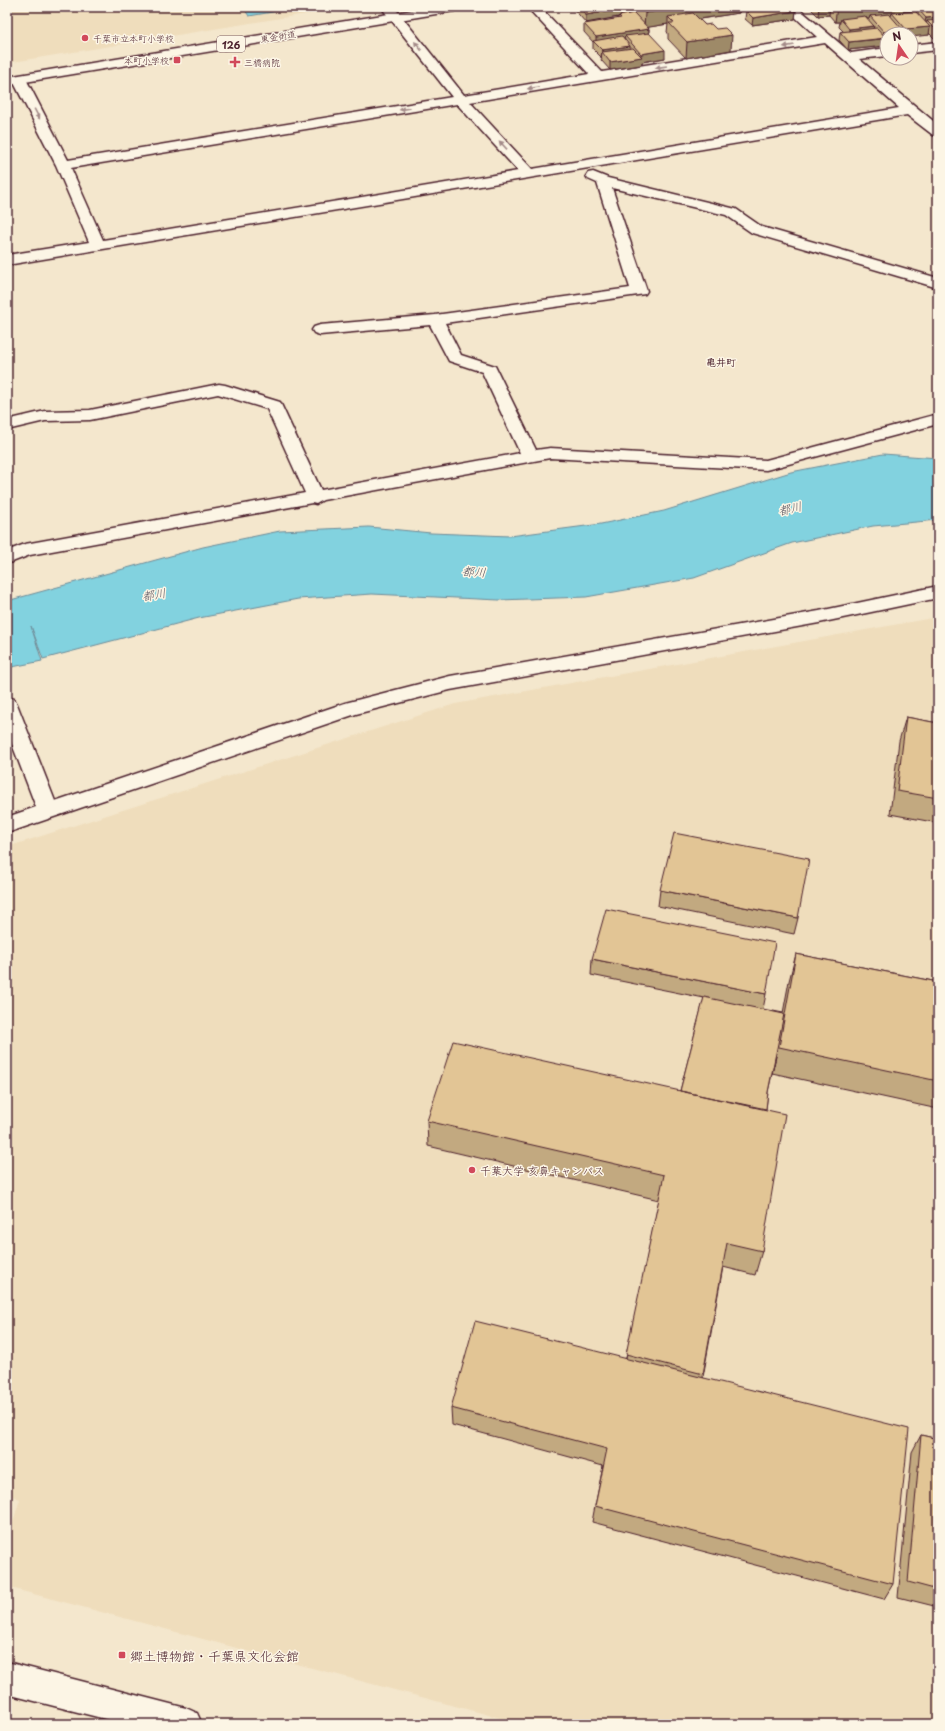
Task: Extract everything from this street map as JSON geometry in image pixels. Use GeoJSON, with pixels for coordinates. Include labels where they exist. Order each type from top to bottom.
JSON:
{"type":"FeatureCollection","features":[{"type":"Feature","properties":{"kind":"main road","name":"東金街道"},"geometry":{"type":"LineString","coordinates":[[13,80],[391,12],[454,7]]}},
{"type":"Feature","properties":{"kind":"main road"},"geometry":{"type":"LineString","coordinates":[[533,7],[599,77]]}},
{"type":"Feature","properties":{"kind":"main road"},"geometry":{"type":"LineString","coordinates":[[790,7],[848,58],[938,132]]}},
{"type":"Feature","properties":{"kind":"main road"},"geometry":{"type":"LineString","coordinates":[[391,12],[461,100],[529,174]]}},
{"type":"Feature","properties":{"kind":"main road"},"geometry":{"type":"LineString","coordinates":[[63,165],[828,39]]}},
{"type":"Feature","properties":{"kind":"main road"},"geometry":{"type":"LineString","coordinates":[[919,48],[938,46]]}},
{"type":"Feature","properties":{"kind":"main road"},"geometry":{"type":"LineString","coordinates":[[848,58],[879,53]]}},
{"type":"Feature","properties":{"kind":"main road"},"geometry":{"type":"LineString","coordinates":[[13,80],[63,165],[98,245]]}},
{"type":"Feature","properties":{"kind":"main road"},"geometry":{"type":"LineString","coordinates":[[7,260],[910,110]]}},
{"type":"Feature","properties":{"kind":"main road"},"geometry":{"type":"LineString","coordinates":[[572,167],[603,181],[731,212],[757,230],[938,283]]}},
{"type":"Feature","properties":{"kind":"main road"},"geometry":{"type":"LineString","coordinates":[[320,330],[435,320],[639,291],[603,181]]}},
{"type":"Feature","properties":{"kind":"main road"},"geometry":{"type":"LineString","coordinates":[[435,320],[455,358],[489,369],[531,457]]}},
{"type":"Feature","properties":{"kind":"main road"},"geometry":{"type":"LineString","coordinates":[[7,425],[45,416],[90,415],[219,389],[274,406],[316,498]]}},
{"type":"Feature","properties":{"kind":"main road"},"geometry":{"type":"LineString","coordinates":[[7,558],[25,550],[550,454],[766,465],[938,419]]}},
{"type":"Feature","properties":{"kind":"main road"},"geometry":{"type":"LineString","coordinates":[[7,825],[352,708],[450,683],[811,618],[938,592]]}},
{"type":"Feature","properties":{"kind":"main road"},"geometry":{"type":"LineString","coordinates":[[9,710],[48,811]]}},
{"type":"Feature","properties":{"kind":"main road"},"geometry":{"type":"LineString","coordinates":[[7,1678],[129,1717],[186,1724]]}},
{"type":"Feature","properties":{"kind":"shaded area","name":"千葉市立本町小学校"},"geometry":{"type":"Polygon","coordinates":[[[7,7],[314,7],[318,12],[7,63],[7,7]]]}},
{"type":"Feature","properties":{"kind":"shaded area","name":"千葉大学 亥鼻キャンパス"},"geometry":{"type":"Polygon","coordinates":[[[938,617],[938,1724],[523,1724],[7,1587],[7,1542],[20,1499],[7,1494],[7,847],[455,704],[938,617]]]}},
{"type":"Feature","properties":{"kind":"water"},"geometry":{"type":"Polygon","coordinates":[[[243,7],[295,7],[296,8],[249,16],[243,7]]]}},
{"type":"Feature","properties":{"kind":"water","name":"都川"},"geometry":{"type":"Polygon","coordinates":[[[883,454],[938,458],[938,520],[873,526],[792,543],[694,578],[586,597],[499,600],[372,594],[298,599],[199,618],[43,659],[31,626],[42,661],[7,668],[7,601],[203,547],[280,531],[369,527],[431,533],[510,536],[601,524],[664,511],[791,472],[883,454]]]}},
{"type":"Feature","properties":{"kind":"building"},"geometry":{"type":"Polygon","coordinates":[[[579,7],[628,7],[629,8],[586,15],[579,7]]]}},
{"type":"Feature","properties":{"kind":"building"},"geometry":{"type":"Polygon","coordinates":[[[640,7],[683,7],[645,13],[640,7]]]}},
{"type":"Feature","properties":{"kind":"building"},"geometry":{"type":"Polygon","coordinates":[[[771,7],[792,7],[796,11],[753,18],[746,11],[771,7]]]}},
{"type":"Feature","properties":{"kind":"building"},"geometry":{"type":"Polygon","coordinates":[[[938,7],[938,17],[926,18],[918,9],[938,7]]]}},
{"type":"Feature","properties":{"kind":"building"},"geometry":{"type":"Polygon","coordinates":[[[915,11],[930,27],[919,28],[919,26],[903,26],[892,13],[915,11]]]}},
{"type":"Feature","properties":{"kind":"building"},"geometry":{"type":"Polygon","coordinates":[[[634,13],[649,29],[596,37],[584,24],[621,18],[619,16],[634,13]]]}},
{"type":"Feature","properties":{"kind":"building"},"geometry":{"type":"Polygon","coordinates":[[[693,13],[705,25],[711,24],[716,29],[725,28],[732,35],[687,42],[669,23],[674,23],[668,17],[693,13]]]}},
{"type":"Feature","properties":{"kind":"building"},"geometry":{"type":"Polygon","coordinates":[[[889,14],[900,26],[879,26],[870,16],[889,14]]]}},
{"type":"Feature","properties":{"kind":"building"},"geometry":{"type":"Polygon","coordinates":[[[865,16],[874,26],[849,29],[841,19],[865,16]]]}},
{"type":"Feature","properties":{"kind":"building"},"geometry":{"type":"Polygon","coordinates":[[[938,20],[938,32],[927,21],[938,20]]]}},
{"type":"Feature","properties":{"kind":"building"},"geometry":{"type":"Polygon","coordinates":[[[877,28],[879,30],[879,39],[849,42],[840,32],[877,28]]]}},
{"type":"Feature","properties":{"kind":"building"},"geometry":{"type":"Polygon","coordinates":[[[649,33],[665,50],[641,54],[625,36],[649,33]]]}},
{"type":"Feature","properties":{"kind":"building"},"geometry":{"type":"Polygon","coordinates":[[[622,36],[630,46],[602,50],[593,41],[622,36]]]}},
{"type":"Feature","properties":{"kind":"building"},"geometry":{"type":"Polygon","coordinates":[[[633,48],[642,57],[610,62],[602,52],[633,48]]]}},
{"type":"Feature","properties":{"kind":"building"},"geometry":{"type":"Polygon","coordinates":[[[906,717],[938,723],[938,798],[897,791],[906,717]]]}},
{"type":"Feature","properties":{"kind":"building"},"geometry":{"type":"Polygon","coordinates":[[[674,833],[809,859],[798,918],[660,890],[674,833]]]}},
{"type":"Feature","properties":{"kind":"building"},"geometry":{"type":"Polygon","coordinates":[[[606,909],[775,943],[766,994],[592,959],[606,909]]]}},
{"type":"Feature","properties":{"kind":"building"},"geometry":{"type":"Polygon","coordinates":[[[796,954],[938,982],[938,1081],[779,1047],[796,954]]]}},
{"type":"Feature","properties":{"kind":"building"},"geometry":{"type":"Polygon","coordinates":[[[704,997],[784,1014],[766,1109],[680,1091],[704,997]]]}},
{"type":"Feature","properties":{"kind":"building"},"geometry":{"type":"Polygon","coordinates":[[[453,1041],[785,1114],[762,1251],[727,1243],[703,1374],[626,1354],[664,1175],[427,1121],[453,1041]]]}},
{"type":"Feature","properties":{"kind":"building"},"geometry":{"type":"Polygon","coordinates":[[[475,1321],[909,1429],[893,1584],[595,1506],[607,1449],[451,1408],[475,1321]]]}},
{"type":"Feature","properties":{"kind":"building"},"geometry":{"type":"Polygon","coordinates":[[[921,1435],[938,1439],[938,1590],[908,1582],[921,1435]]]}},
{"type":"Feature","properties":{"kind":"place","name":"千葉市立本町小学校"},"geometry":{"type":"Point","coordinates":[85,38]}},
{"type":"Feature","properties":{"kind":"place","name":"本町小学校"},"geometry":{"type":"Point","coordinates":[177,60]}},
{"type":"Feature","properties":{"kind":"place","name":"三橋病院"},"geometry":{"type":"Point","coordinates":[235,62]}},
{"type":"Feature","properties":{"kind":"place","name":"千葉大学 亥鼻キャンパス"},"geometry":{"type":"Point","coordinates":[472,1170]}},
{"type":"Feature","properties":{"kind":"place","name":"郷土博物館・千葉県文化会館"},"geometry":{"type":"Point","coordinates":[122,1655]}},
{"type":"Feature","properties":{"kind":"district","name":"亀井町"},"geometry":{"type":"Point","coordinates":[721,361]}}]}
